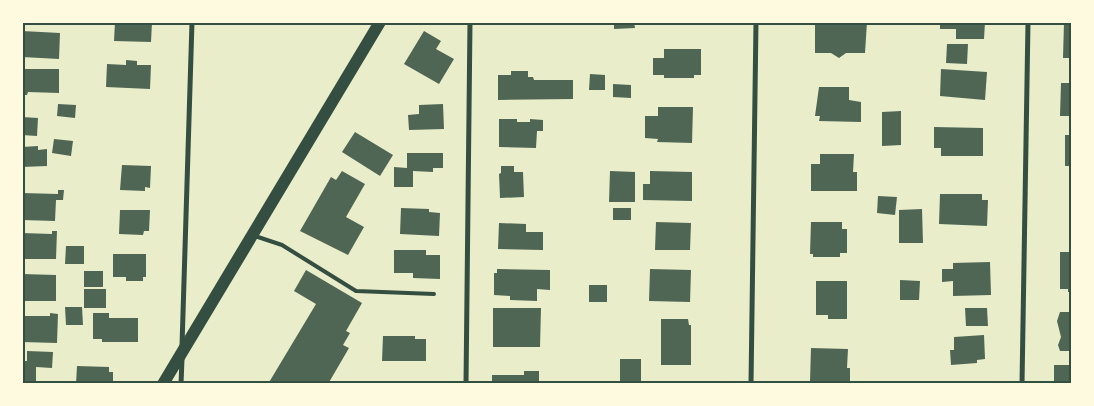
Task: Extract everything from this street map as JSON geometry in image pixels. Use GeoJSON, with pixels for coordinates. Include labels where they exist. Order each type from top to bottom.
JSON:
{"type":"FeatureCollection","features":[{"type":"Feature","properties":{"kind":"main road"},"geometry":{"type":"LineString","coordinates":[[163,384],[380,22]]}},
{"type":"Feature","properties":{"kind":"street"},"geometry":{"type":"LineString","coordinates":[[181,384],[192,22]]}},
{"type":"Feature","properties":{"kind":"street"},"geometry":{"type":"LineString","coordinates":[[466,384],[470,22]]}},
{"type":"Feature","properties":{"kind":"street"},"geometry":{"type":"LineString","coordinates":[[751,384],[756,22]]}},
{"type":"Feature","properties":{"kind":"street"},"geometry":{"type":"LineString","coordinates":[[1022,384],[1028,22]]}},
{"type":"Feature","properties":{"kind":"lane"},"geometry":{"type":"LineString","coordinates":[[253,235],[282,245],[356,291],[434,294]]}},
{"type":"Feature","properties":{"kind":"building"},"geometry":{"type":"Polygon","coordinates":[[[115,22],[152,22],[151,42],[114,41],[115,22]]]}},
{"type":"Feature","properties":{"kind":"building"},"geometry":{"type":"Polygon","coordinates":[[[614,22],[634,22],[635,28],[614,29],[614,22]]]}},
{"type":"Feature","properties":{"kind":"building"},"geometry":{"type":"Polygon","coordinates":[[[815,22],[867,22],[865,53],[846,53],[839,58],[831,53],[815,53],[815,22]]]}},
{"type":"Feature","properties":{"kind":"building"},"geometry":{"type":"Polygon","coordinates":[[[940,22],[985,22],[984,39],[956,39],[956,29],[940,29],[940,22]]]}},
{"type":"Feature","properties":{"kind":"building"},"geometry":{"type":"Polygon","coordinates":[[[1064,23],[1072,23],[1072,58],[1063,58],[1064,23]]]}},
{"type":"Feature","properties":{"kind":"building"},"geometry":{"type":"Polygon","coordinates":[[[22,31],[60,33],[59,59],[22,57],[22,31]]]}},
{"type":"Feature","properties":{"kind":"building"},"geometry":{"type":"Polygon","coordinates":[[[424,31],[441,41],[436,49],[454,59],[439,84],[404,64],[424,31]]]}},
{"type":"Feature","properties":{"kind":"building"},"geometry":{"type":"Polygon","coordinates":[[[947,44],[968,44],[967,64],[946,63],[947,44]]]}},
{"type":"Feature","properties":{"kind":"building"},"geometry":{"type":"Polygon","coordinates":[[[664,49],[701,49],[701,75],[694,75],[694,78],[664,78],[664,75],[653,75],[653,58],[664,58],[664,49]]]}},
{"type":"Feature","properties":{"kind":"building"},"geometry":{"type":"Polygon","coordinates":[[[126,60],[137,61],[137,65],[151,65],[150,89],[106,87],[107,64],[126,65],[126,60]]]}},
{"type":"Feature","properties":{"kind":"building"},"geometry":{"type":"Polygon","coordinates":[[[22,69],[59,69],[59,93],[28,92],[27,95],[22,95],[22,69]]]}},
{"type":"Feature","properties":{"kind":"building"},"geometry":{"type":"Polygon","coordinates":[[[941,69],[987,72],[985,100],[940,96],[941,69]]]}},
{"type":"Feature","properties":{"kind":"building"},"geometry":{"type":"Polygon","coordinates":[[[511,71],[528,71],[528,77],[533,77],[534,80],[573,80],[573,99],[498,100],[498,75],[511,75],[511,71]]]}},
{"type":"Feature","properties":{"kind":"building"},"geometry":{"type":"Polygon","coordinates":[[[590,74],[605,75],[605,90],[589,90],[590,74]]]}},
{"type":"Feature","properties":{"kind":"building"},"geometry":{"type":"Polygon","coordinates":[[[1061,83],[1072,83],[1072,116],[1060,116],[1061,83]]]}},
{"type":"Feature","properties":{"kind":"building"},"geometry":{"type":"Polygon","coordinates":[[[613,84],[631,85],[631,98],[613,97],[613,84]]]}},
{"type":"Feature","properties":{"kind":"building"},"geometry":{"type":"Polygon","coordinates":[[[819,87],[849,87],[849,100],[861,102],[861,122],[819,121],[820,116],[815,116],[819,87]]]}},
{"type":"Feature","properties":{"kind":"building"},"geometry":{"type":"Polygon","coordinates":[[[58,104],[76,105],[75,118],[57,116],[58,104]]]}},
{"type":"Feature","properties":{"kind":"building"},"geometry":{"type":"Polygon","coordinates":[[[443,104],[444,129],[409,130],[408,115],[419,114],[419,105],[443,104]]]}},
{"type":"Feature","properties":{"kind":"building"},"geometry":{"type":"Polygon","coordinates":[[[658,107],[693,107],[692,143],[657,142],[658,139],[645,138],[645,116],[658,116],[658,107]]]}},
{"type":"Feature","properties":{"kind":"building"},"geometry":{"type":"Polygon","coordinates":[[[901,111],[901,145],[882,146],[882,112],[901,111]]]}},
{"type":"Feature","properties":{"kind":"building"},"geometry":{"type":"Polygon","coordinates":[[[22,117],[38,118],[37,136],[22,135],[22,117]]]}},
{"type":"Feature","properties":{"kind":"building"},"geometry":{"type":"Polygon","coordinates":[[[499,119],[517,119],[517,122],[530,122],[530,119],[543,120],[543,131],[537,131],[536,148],[499,147],[499,119]]]}},
{"type":"Feature","properties":{"kind":"building"},"geometry":{"type":"Polygon","coordinates":[[[934,127],[983,128],[983,156],[941,156],[941,148],[934,148],[934,127]]]}},
{"type":"Feature","properties":{"kind":"building"},"geometry":{"type":"Polygon","coordinates":[[[355,132],[393,155],[380,176],[342,152],[355,132]]]}},
{"type":"Feature","properties":{"kind":"building"},"geometry":{"type":"Polygon","coordinates":[[[1065,135],[1072,135],[1072,166],[1065,166],[1065,135]]]}},
{"type":"Feature","properties":{"kind":"building"},"geometry":{"type":"Polygon","coordinates":[[[54,139],[73,141],[71,156],[52,153],[54,139]]]}},
{"type":"Feature","properties":{"kind":"building"},"geometry":{"type":"Polygon","coordinates":[[[38,146],[38,150],[47,149],[47,166],[22,167],[22,147],[38,146]]]}},
{"type":"Feature","properties":{"kind":"building"},"geometry":{"type":"Polygon","coordinates":[[[407,153],[443,153],[443,168],[433,168],[433,172],[413,171],[413,187],[394,187],[394,167],[407,168],[407,153]]]}},
{"type":"Feature","properties":{"kind":"building"},"geometry":{"type":"Polygon","coordinates":[[[820,154],[854,154],[853,172],[857,172],[857,191],[811,191],[811,164],[820,164],[820,154]]]}},
{"type":"Feature","properties":{"kind":"building"},"geometry":{"type":"Polygon","coordinates":[[[122,165],[151,166],[150,188],[145,187],[145,191],[120,190],[122,165]]]}},
{"type":"Feature","properties":{"kind":"building"},"geometry":{"type":"Polygon","coordinates":[[[501,166],[514,166],[514,172],[523,172],[524,197],[500,198],[499,174],[501,173],[501,166]]]}},
{"type":"Feature","properties":{"kind":"building"},"geometry":{"type":"Polygon","coordinates":[[[342,171],[365,184],[346,217],[364,227],[348,255],[300,231],[331,177],[336,180],[342,171]]]}},
{"type":"Feature","properties":{"kind":"building"},"geometry":{"type":"Polygon","coordinates":[[[610,171],[635,172],[635,202],[609,202],[610,171]]]}},
{"type":"Feature","properties":{"kind":"building"},"geometry":{"type":"Polygon","coordinates":[[[650,171],[692,172],[692,201],[643,200],[643,184],[650,184],[650,171]]]}},
{"type":"Feature","properties":{"kind":"building"},"geometry":{"type":"Polygon","coordinates":[[[58,190],[64,190],[63,200],[56,200],[55,221],[22,220],[22,193],[58,194],[58,190]]]}},
{"type":"Feature","properties":{"kind":"building"},"geometry":{"type":"Polygon","coordinates":[[[940,194],[982,194],[982,200],[988,200],[987,226],[939,224],[940,194]]]}},
{"type":"Feature","properties":{"kind":"building"},"geometry":{"type":"Polygon","coordinates":[[[878,196],[897,197],[895,215],[877,213],[878,196]]]}},
{"type":"Feature","properties":{"kind":"building"},"geometry":{"type":"Polygon","coordinates":[[[401,208],[429,209],[429,212],[440,213],[439,236],[400,234],[401,208]]]}},
{"type":"Feature","properties":{"kind":"building"},"geometry":{"type":"Polygon","coordinates":[[[613,208],[631,208],[631,220],[613,220],[613,208]]]}},
{"type":"Feature","properties":{"kind":"building"},"geometry":{"type":"Polygon","coordinates":[[[922,209],[923,243],[899,243],[899,210],[922,209]]]}},
{"type":"Feature","properties":{"kind":"building"},"geometry":{"type":"Polygon","coordinates":[[[120,210],[150,210],[149,231],[144,231],[143,235],[119,234],[120,210]]]}},
{"type":"Feature","properties":{"kind":"building"},"geometry":{"type":"Polygon","coordinates":[[[656,222],[691,223],[690,250],[655,250],[656,222]]]}},
{"type":"Feature","properties":{"kind":"building"},"geometry":{"type":"Polygon","coordinates":[[[811,222],[842,222],[842,229],[847,229],[847,253],[840,253],[840,257],[813,257],[813,254],[810,254],[811,222]]]}},
{"type":"Feature","properties":{"kind":"building"},"geometry":{"type":"Polygon","coordinates":[[[499,223],[526,224],[526,232],[543,232],[543,250],[498,249],[499,223]]]}},
{"type":"Feature","properties":{"kind":"building"},"geometry":{"type":"Polygon","coordinates":[[[52,231],[57,231],[56,259],[22,259],[22,233],[52,234],[52,231]]]}},
{"type":"Feature","properties":{"kind":"building"},"geometry":{"type":"Polygon","coordinates":[[[66,246],[84,246],[84,264],[65,264],[66,246]]]}},
{"type":"Feature","properties":{"kind":"building"},"geometry":{"type":"Polygon","coordinates":[[[394,250],[426,250],[426,255],[440,255],[440,279],[413,278],[413,273],[394,273],[394,250]]]}},
{"type":"Feature","properties":{"kind":"building"},"geometry":{"type":"Polygon","coordinates":[[[1060,252],[1072,252],[1072,292],[1068,292],[1068,289],[1060,289],[1060,252]]]}},
{"type":"Feature","properties":{"kind":"building"},"geometry":{"type":"Polygon","coordinates":[[[113,254],[146,254],[146,277],[143,277],[143,281],[126,281],[126,277],[113,277],[113,254]]]}},
{"type":"Feature","properties":{"kind":"building"},"geometry":{"type":"Polygon","coordinates":[[[990,262],[991,295],[953,296],[953,281],[942,282],[942,269],[953,269],[953,263],[990,262]]]}},
{"type":"Feature","properties":{"kind":"building"},"geometry":{"type":"Polygon","coordinates":[[[497,269],[550,270],[550,290],[537,289],[537,301],[510,300],[510,296],[494,295],[494,273],[497,273],[497,269]]]}},
{"type":"Feature","properties":{"kind":"building"},"geometry":{"type":"Polygon","coordinates":[[[650,269],[691,270],[690,302],[649,301],[650,269]]]}},
{"type":"Feature","properties":{"kind":"building"},"geometry":{"type":"Polygon","coordinates":[[[306,270],[362,303],[346,331],[350,333],[343,345],[349,348],[328,384],[268,384],[316,304],[294,291],[306,270]]]}},
{"type":"Feature","properties":{"kind":"building"},"geometry":{"type":"Polygon","coordinates":[[[84,271],[103,271],[103,287],[84,287],[84,271]]]}},
{"type":"Feature","properties":{"kind":"building"},"geometry":{"type":"Polygon","coordinates":[[[22,274],[56,275],[56,301],[22,301],[22,274]]]}},
{"type":"Feature","properties":{"kind":"building"},"geometry":{"type":"Polygon","coordinates":[[[900,280],[920,281],[919,300],[900,300],[900,280]]]}},
{"type":"Feature","properties":{"kind":"building"},"geometry":{"type":"Polygon","coordinates":[[[816,281],[847,281],[847,319],[828,319],[828,315],[816,315],[816,281]]]}},
{"type":"Feature","properties":{"kind":"building"},"geometry":{"type":"Polygon","coordinates":[[[589,285],[607,285],[607,302],[589,302],[589,285]]]}},
{"type":"Feature","properties":{"kind":"building"},"geometry":{"type":"Polygon","coordinates":[[[84,289],[106,289],[106,308],[84,308],[84,289]]]}},
{"type":"Feature","properties":{"kind":"building"},"geometry":{"type":"Polygon","coordinates":[[[65,307],[82,307],[83,325],[66,325],[65,307]]]}},
{"type":"Feature","properties":{"kind":"building"},"geometry":{"type":"Polygon","coordinates":[[[493,308],[541,308],[540,347],[493,347],[493,308]]]}},
{"type":"Feature","properties":{"kind":"building"},"geometry":{"type":"Polygon","coordinates":[[[965,308],[987,308],[988,326],[966,326],[965,308]]]}},
{"type":"Feature","properties":{"kind":"building"},"geometry":{"type":"Polygon","coordinates":[[[1060,312],[1072,312],[1072,351],[1060,351],[1058,345],[1061,337],[1057,321],[1060,312]]]}},
{"type":"Feature","properties":{"kind":"building"},"geometry":{"type":"Polygon","coordinates":[[[50,313],[58,314],[57,343],[22,342],[22,316],[50,316],[50,313]]]}},
{"type":"Feature","properties":{"kind":"building"},"geometry":{"type":"Polygon","coordinates":[[[93,313],[109,313],[109,318],[138,318],[138,342],[102,342],[102,339],[93,339],[93,313]]]}},
{"type":"Feature","properties":{"kind":"building"},"geometry":{"type":"Polygon","coordinates":[[[661,319],[688,319],[689,325],[691,325],[691,365],[661,365],[661,319]]]}},
{"type":"Feature","properties":{"kind":"building"},"geometry":{"type":"Polygon","coordinates":[[[984,335],[985,359],[977,360],[977,363],[951,365],[950,350],[954,350],[954,337],[984,335]]]}},
{"type":"Feature","properties":{"kind":"building"},"geometry":{"type":"Polygon","coordinates":[[[383,336],[415,336],[415,339],[426,339],[426,361],[382,361],[383,336]]]}},
{"type":"Feature","properties":{"kind":"building"},"geometry":{"type":"Polygon","coordinates":[[[811,348],[848,349],[847,368],[850,368],[850,384],[810,382],[811,348]]]}},
{"type":"Feature","properties":{"kind":"building"},"geometry":{"type":"Polygon","coordinates":[[[27,351],[53,352],[52,368],[36,367],[36,384],[22,384],[22,361],[27,361],[27,351]]]}},
{"type":"Feature","properties":{"kind":"building"},"geometry":{"type":"Polygon","coordinates":[[[620,359],[641,359],[641,384],[620,384],[620,359]]]}},
{"type":"Feature","properties":{"kind":"building"},"geometry":{"type":"Polygon","coordinates":[[[1054,365],[1072,365],[1072,384],[1054,384],[1054,365]]]}},
{"type":"Feature","properties":{"kind":"building"},"geometry":{"type":"Polygon","coordinates":[[[77,366],[109,367],[109,372],[113,372],[113,384],[76,384],[77,366]]]}},
{"type":"Feature","properties":{"kind":"building"},"geometry":{"type":"Polygon","coordinates":[[[524,371],[539,371],[539,384],[492,384],[492,375],[524,375],[524,371]]]}},
{"type":"Feature","properties":{"kind":"building"},"geometry":{"type":"Polygon","coordinates":[[[393,381],[423,381],[423,384],[393,384],[393,381]]]}}]}
